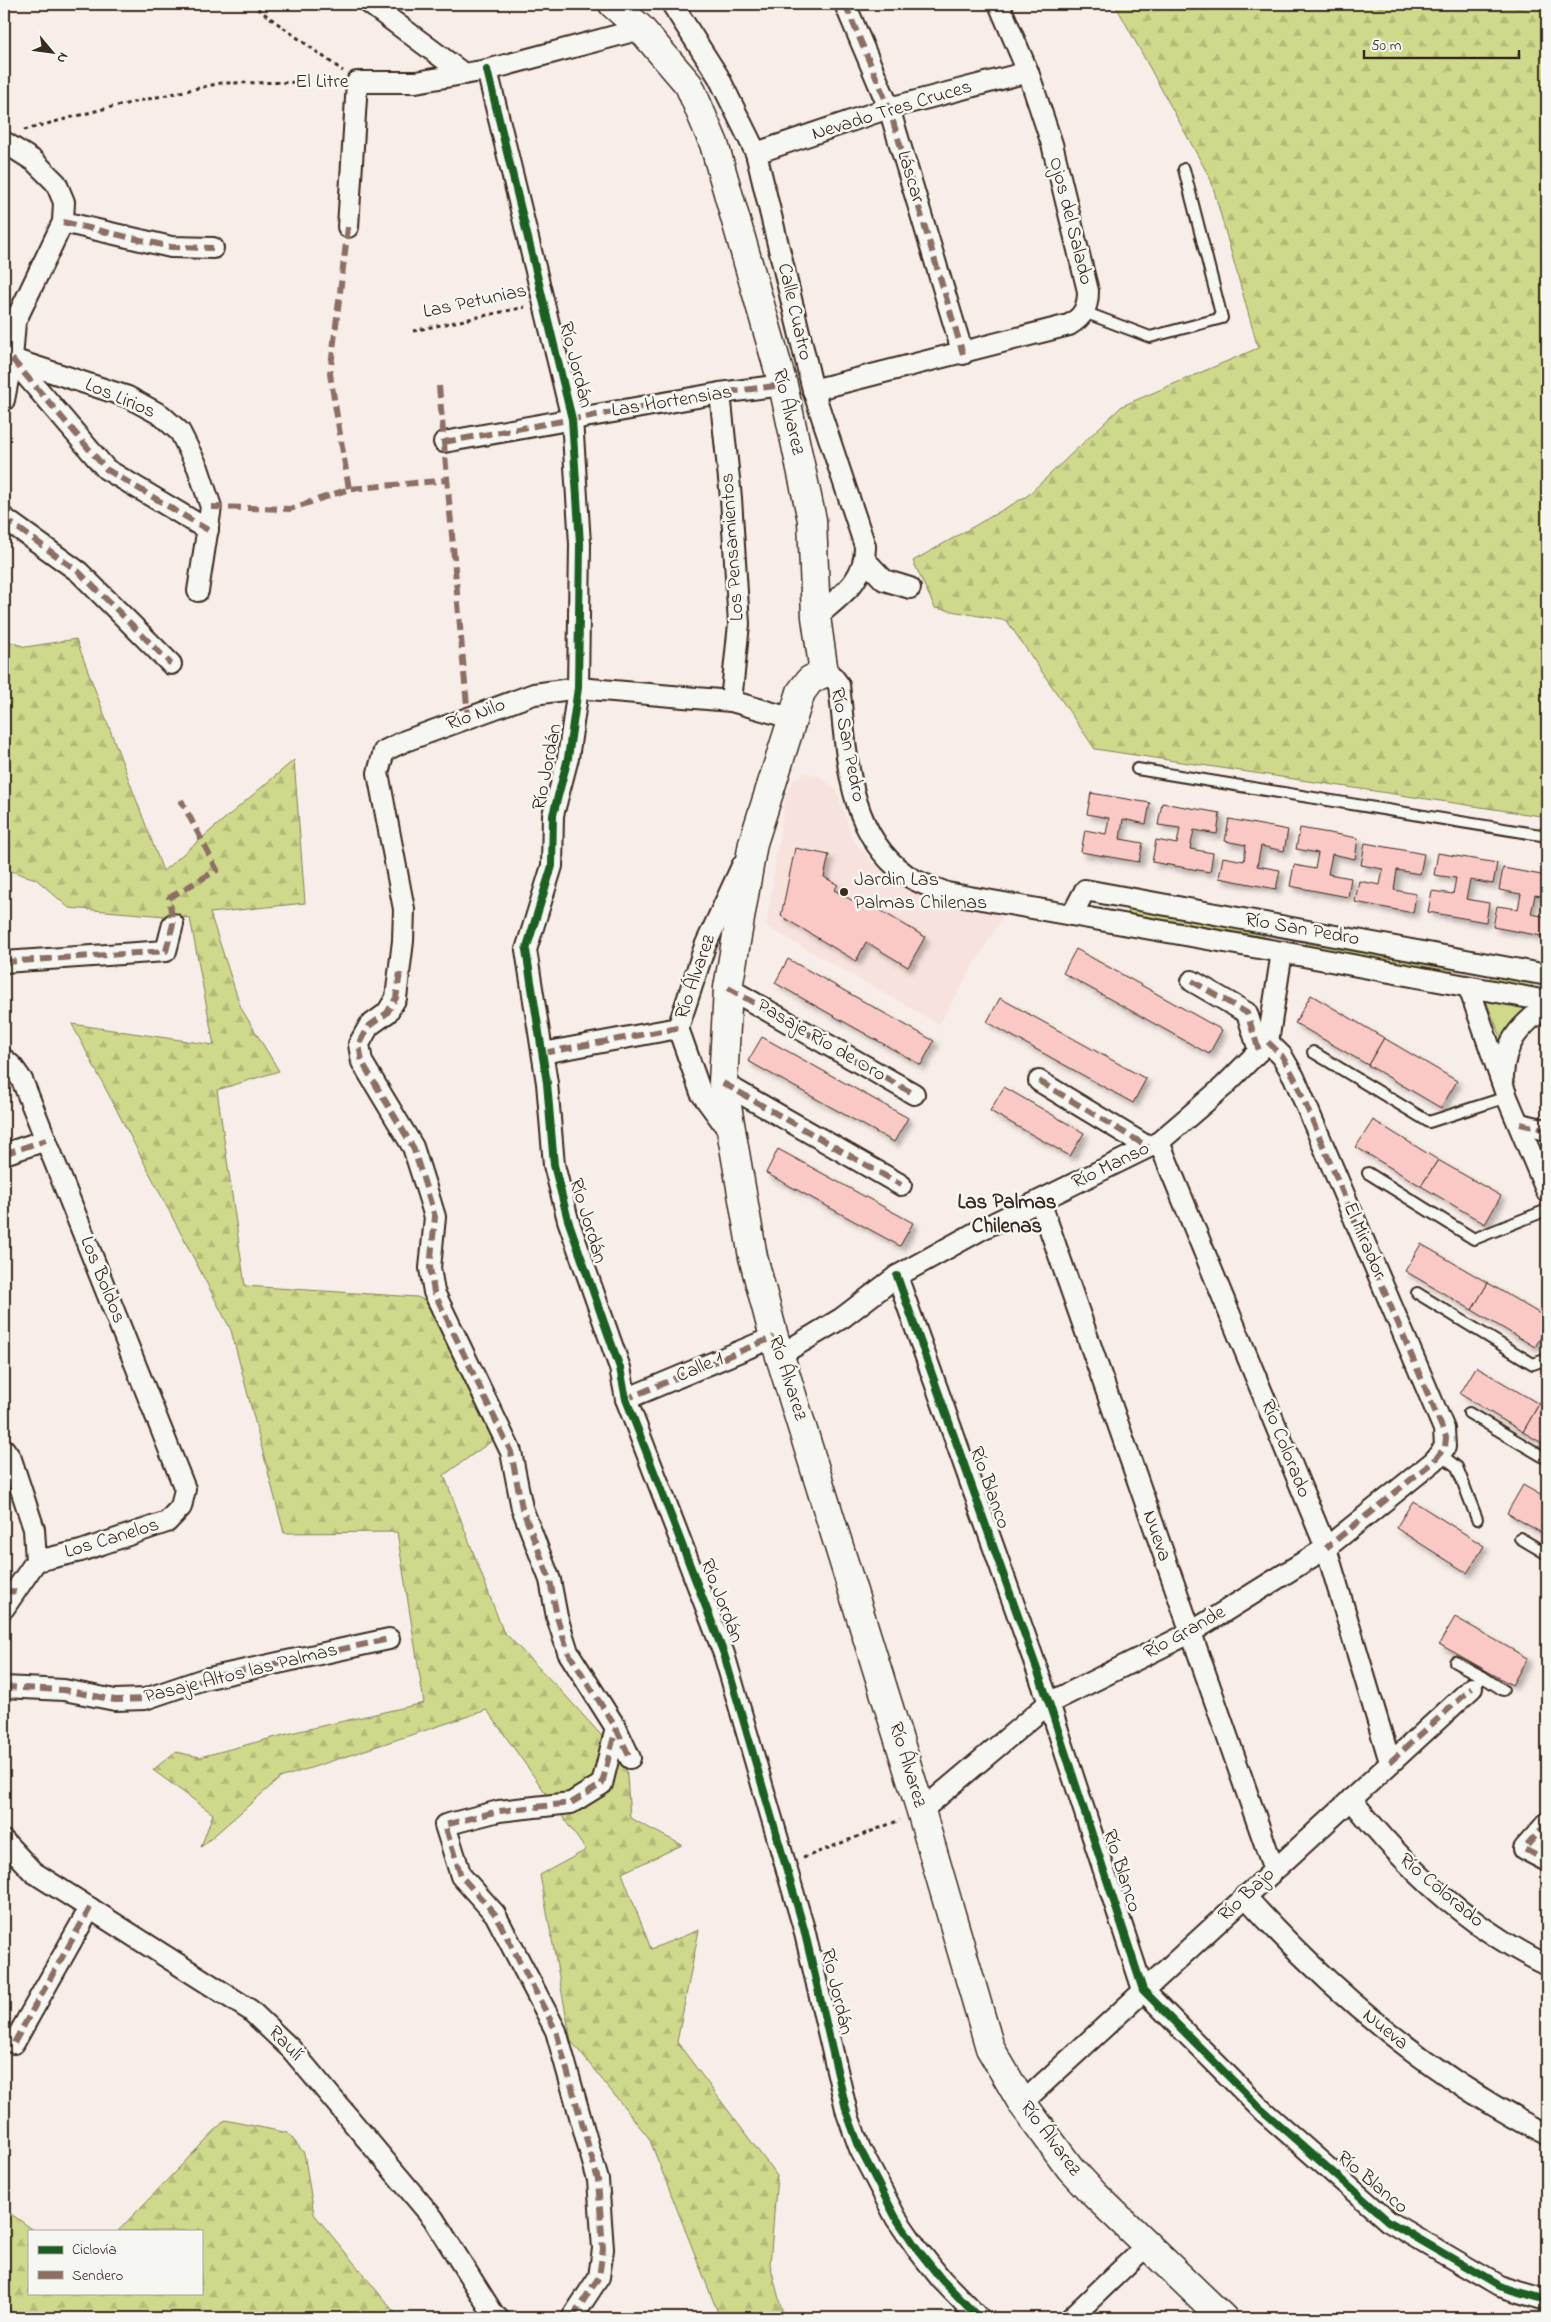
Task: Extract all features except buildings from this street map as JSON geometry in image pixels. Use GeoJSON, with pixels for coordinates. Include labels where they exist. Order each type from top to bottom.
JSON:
{"type":"FeatureCollection","features":[{"type":"Feature","properties":{"kind":"street"},"geometry":{"type":"LineString","coordinates":[[370,4],[464,74]]}},
{"type":"Feature","properties":{"kind":"street","name":"Río Álvarez"},"geometry":{"type":"LineString","coordinates":[[613,4],[641,29],[689,85],[714,144],[783,385],[812,520],[816,617],[824,673],[810,680],[801,692],[794,719],[753,843],[705,946],[678,1028],[701,1093],[732,1135]]}},
{"type":"Feature","properties":{"kind":"street","name":"Calle Cuatro"},"geometry":{"type":"LineString","coordinates":[[672,4],[718,76],[756,153],[812,390],[865,546],[865,560]]}},
{"type":"Feature","properties":{"kind":"street","name":"Láscar"},"geometry":{"type":"LineString","coordinates":[[845,4],[889,108],[963,354]]}},
{"type":"Feature","properties":{"kind":"street","name":"Ojos del Salado"},"geometry":{"type":"LineString","coordinates":[[812,390],[963,354],[1069,326],[1084,312],[1088,302],[1088,292],[1052,144],[1028,72],[999,4]]}},
{"type":"Feature","properties":{"kind":"street","name":"El Litre"},"geometry":{"type":"LineString","coordinates":[[357,82],[416,82],[487,70],[641,29]]}},
{"type":"Feature","properties":{"kind":"street","name":"Río Jordán"},"geometry":{"type":"LineString","coordinates":[[487,70],[572,419],[580,544],[578,688],[568,758],[553,815],[552,866],[526,950],[543,1054],[554,1165],[568,1220],[620,1368],[626,1399],[724,1654],[804,1929],[847,2113],[860,2149],[896,2218],[918,2250],[942,2280],[979,2318]]}},
{"type":"Feature","properties":{"kind":"street","name":"Nevado Tres Cruces"},"geometry":{"type":"LineString","coordinates":[[756,153],[889,108],[1028,72]]}},
{"type":"Feature","properties":{"kind":"street"},"geometry":{"type":"LineString","coordinates":[[348,227],[357,82]]}},
{"type":"Feature","properties":{"kind":"street"},"geometry":{"type":"LineString","coordinates":[[4,142],[34,161],[56,183],[64,202],[63,222],[9,320],[12,359],[4,400]]}},
{"type":"Feature","properties":{"kind":"street"},"geometry":{"type":"LineString","coordinates":[[63,222],[171,247],[213,248]]}},
{"type":"Feature","properties":{"kind":"street"},"geometry":{"type":"LineString","coordinates":[[12,359],[106,469],[208,530]]}},
{"type":"Feature","properties":{"kind":"street","name":"Los Lirios"},"geometry":{"type":"LineString","coordinates":[[12,359],[128,398],[161,414],[180,432],[198,468],[211,507],[198,591]]}},
{"type":"Feature","properties":{"kind":"street","name":"Las Hortensias"},"geometry":{"type":"LineString","coordinates":[[444,442],[720,393],[783,385]]}},
{"type":"Feature","properties":{"kind":"street","name":"Los Pensamientos"},"geometry":{"type":"LineString","coordinates":[[720,393],[732,498],[739,624],[732,701]]}},
{"type":"Feature","properties":{"kind":"street"},"geometry":{"type":"LineString","coordinates":[[4,518],[79,572],[171,664]]}},
{"type":"Feature","properties":{"kind":"street"},"geometry":{"type":"LineString","coordinates":[[816,617],[851,586],[862,572],[865,560]]}},
{"type":"Feature","properties":{"kind":"street"},"geometry":{"type":"LineString","coordinates":[[865,560],[884,580],[910,588]]}},
{"type":"Feature","properties":{"kind":"street","name":"Río San Pedro"},"geometry":{"type":"LineString","coordinates":[[824,673],[834,677],[839,685],[852,791],[869,834],[886,857],[906,875],[947,893],[1547,1001]]}},
{"type":"Feature","properties":{"kind":"street","name":"Río Nilo"},"geometry":{"type":"LineString","coordinates":[[616,1728],[568,1652],[557,1617],[550,1580],[522,1508],[511,1452],[434,1292],[430,1268],[435,1218],[413,1148],[362,1062],[359,1044],[369,1026],[387,1013],[396,998],[400,972],[404,909],[378,773],[384,751],[405,741],[534,694],[578,688],[732,701],[794,719]]}},
{"type":"Feature","properties":{"kind":"street","name":"Río Álvarez"},"geometry":{"type":"LineString","coordinates":[[753,843],[728,988],[723,1083],[753,1257],[777,1346],[921,1811],[990,2048],[1022,2103],[1076,2175],[1224,2318]]}},
{"type":"Feature","properties":{"kind":"street","name":"Río San Pedro"},"geometry":{"type":"LineString","coordinates":[[1072,915],[1085,890],[1547,975]]}},
{"type":"Feature","properties":{"kind":"street"},"geometry":{"type":"LineString","coordinates":[[4,962],[166,951],[173,924]]}},
{"type":"Feature","properties":{"kind":"street"},"geometry":{"type":"LineString","coordinates":[[1263,1046],[1282,952]]}},
{"type":"Feature","properties":{"kind":"street"},"geometry":{"type":"LineString","coordinates":[[1192,981],[1247,1013],[1263,1046]]}},
{"type":"Feature","properties":{"kind":"street","name":"Pasaje Río de Oro"},"geometry":{"type":"LineString","coordinates":[[728,988],[914,1094]]}},
{"type":"Feature","properties":{"kind":"street"},"geometry":{"type":"LineString","coordinates":[[1469,988],[1505,1089],[1547,1192]]}},
{"type":"Feature","properties":{"kind":"street"},"geometry":{"type":"LineString","coordinates":[[1505,1089],[1503,1062],[1506,1049],[1531,1017],[1547,1006]]}},
{"type":"Feature","properties":{"kind":"street"},"geometry":{"type":"LineString","coordinates":[[543,1054],[678,1028]]}},
{"type":"Feature","properties":{"kind":"street","name":"Río Manso"},"geometry":{"type":"LineString","coordinates":[[777,1346],[842,1318],[897,1276],[982,1229],[1153,1145],[1223,1087],[1263,1046]]}},
{"type":"Feature","properties":{"kind":"street","name":"El Mirador"},"geometry":{"type":"LineString","coordinates":[[1263,1046],[1282,1056],[1294,1076],[1444,1429],[1442,1450]]}},
{"type":"Feature","properties":{"kind":"street","name":"Los Boldos"},"geometry":{"type":"LineString","coordinates":[[4,1059],[12,1066],[22,1080],[185,1488],[181,1507]]}},
{"type":"Feature","properties":{"kind":"street"},"geometry":{"type":"LineString","coordinates":[[1039,1081],[1153,1145]]}},
{"type":"Feature","properties":{"kind":"street"},"geometry":{"type":"LineString","coordinates":[[723,1083],[901,1185]]}},
{"type":"Feature","properties":{"kind":"street"},"geometry":{"type":"LineString","coordinates":[[1520,1124],[1547,1130]]}},
{"type":"Feature","properties":{"kind":"street"},"geometry":{"type":"LineString","coordinates":[[4,1154],[46,1140]]}},
{"type":"Feature","properties":{"kind":"street","name":"Río Colorado"},"geometry":{"type":"LineString","coordinates":[[1153,1145],[1326,1548],[1390,1762]]}},
{"type":"Feature","properties":{"kind":"street","name":"Nueva"},"geometry":{"type":"LineString","coordinates":[[1040,1201],[1274,1870]]}},
{"type":"Feature","properties":{"kind":"street","name":"Río Blanco"},"geometry":{"type":"LineString","coordinates":[[897,1276],[1049,1703],[1143,1990],[1262,2110],[1388,2221],[1498,2286],[1547,2300]]}},
{"type":"Feature","properties":{"kind":"street","name":"Calle 1"},"geometry":{"type":"LineString","coordinates":[[626,1399],[777,1346]]}},
{"type":"Feature","properties":{"kind":"street"},"geometry":{"type":"LineString","coordinates":[[4,1449],[11,1459],[34,1529],[36,1560],[10,1591],[4,1608]]}},
{"type":"Feature","properties":{"kind":"street","name":"Río Grande"},"geometry":{"type":"LineString","coordinates":[[921,1811],[1049,1703],[1190,1633],[1326,1548],[1442,1450]]}},
{"type":"Feature","properties":{"kind":"street","name":"Los Canelos"},"geometry":{"type":"LineString","coordinates":[[36,1560],[82,1551],[167,1522],[181,1507]]}},
{"type":"Feature","properties":{"kind":"street","name":"Pasaje Altos las Palmas"},"geometry":{"type":"LineString","coordinates":[[4,1687],[64,1690],[115,1700],[145,1700],[204,1679],[389,1639]]}},
{"type":"Feature","properties":{"kind":"street","name":"Río Bajo"},"geometry":{"type":"LineString","coordinates":[[1022,2103],[1477,1682]]}},
{"type":"Feature","properties":{"kind":"street"},"geometry":{"type":"LineString","coordinates":[[616,1728],[630,1758]]}},
{"type":"Feature","properties":{"kind":"street"},"geometry":{"type":"LineString","coordinates":[[572,2318],[599,2277],[603,2249],[598,2180],[556,2032],[495,1914],[462,1876],[445,1825],[499,1811],[571,1803],[602,1784],[616,1728]]}},
{"type":"Feature","properties":{"kind":"street","name":"Río Colorado"},"geometry":{"type":"LineString","coordinates":[[1351,1799],[1394,1852],[1448,1902],[1507,1943],[1547,1965]]}},
{"type":"Feature","properties":{"kind":"street"},"geometry":{"type":"LineString","coordinates":[[1547,1823],[1524,1849],[1547,1861]]}},
{"type":"Feature","properties":{"kind":"street","name":"Raulí"},"geometry":{"type":"LineString","coordinates":[[4,1842],[33,1872],[250,2010],[291,2049],[433,2218],[494,2315],[498,2318]]}},
{"type":"Feature","properties":{"kind":"street","name":"Nueva"},"geometry":{"type":"LineString","coordinates":[[1245,1896],[1307,1962],[1374,2022],[1449,2077],[1547,2135]]}},
{"type":"Feature","properties":{"kind":"street"},"geometry":{"type":"LineString","coordinates":[[14,2043],[90,1908]]}},
{"type":"Feature","properties":{"kind":"street"},"geometry":{"type":"LineString","coordinates":[[1071,2318],[1148,2244]]}},
{"type":"Feature","properties":{"kind":"lane"},"geometry":{"type":"LineString","coordinates":[[1084,312],[1150,337],[1222,318],[1184,169]]}},
{"type":"Feature","properties":{"kind":"lane"},"geometry":{"type":"LineString","coordinates":[[1137,770],[1547,836]]}},
{"type":"Feature","properties":{"kind":"lane"},"geometry":{"type":"LineString","coordinates":[[1313,1052],[1429,1122],[1505,1089]]}},
{"type":"Feature","properties":{"kind":"lane"},"geometry":{"type":"LineString","coordinates":[[1368,1173],[1474,1239],[1547,1210]]}},
{"type":"Feature","properties":{"kind":"lane"},"geometry":{"type":"LineString","coordinates":[[1416,1293],[1533,1364],[1547,1359]]}},
{"type":"Feature","properties":{"kind":"lane"},"geometry":{"type":"LineString","coordinates":[[1469,1413],[1547,1460]]}},
{"type":"Feature","properties":{"kind":"lane"},"geometry":{"type":"LineString","coordinates":[[1442,1450],[1457,1467],[1477,1519]]}},
{"type":"Feature","properties":{"kind":"lane"},"geometry":{"type":"LineString","coordinates":[[1520,1538],[1547,1554]]}},
{"type":"Feature","properties":{"kind":"lane"},"geometry":{"type":"LineString","coordinates":[[1455,1662],[1477,1682],[1503,1690]]}},
{"type":"Feature","properties":{"kind":"path"},"geometry":{"type":"LineString","coordinates":[[251,4],[357,82]]}},
{"type":"Feature","properties":{"kind":"path"},"geometry":{"type":"LineString","coordinates":[[786,1865],[921,1811]]}},
{"type":"Feature","properties":{"kind":"shaded area","name":"Jardin Las Palmas Chilenas"},"geometry":{"type":"Polygon","coordinates":[[[806,773],[819,776],[837,791],[853,840],[873,863],[893,880],[941,904],[1004,914],[939,1024],[766,926],[786,794],[794,780],[806,773]]]}},
{"type":"Feature","properties":{"kind":"green space"},"geometry":{"type":"Polygon","coordinates":[[[1115,4],[1547,4],[1547,817],[1095,749],[1007,621],[935,608],[913,561],[1027,496],[1122,406],[1258,348],[1211,180],[1115,4]]]}},
{"type":"Feature","properties":{"kind":"green space"},"geometry":{"type":"Polygon","coordinates":[[[76,639],[163,871],[294,760],[305,903],[210,913],[241,1008],[279,1071],[217,1090],[245,1286],[417,1297],[436,1305],[496,1438],[444,1475],[503,1631],[565,1695],[626,1763],[630,1818],[682,1845],[622,1873],[651,1949],[699,1930],[677,2042],[777,2176],[770,2264],[784,2318],[720,2318],[649,2138],[571,2041],[540,1875],[586,1850],[487,1710],[280,1778],[201,1847],[213,1814],[153,1770],[175,1752],[200,1757],[295,1732],[424,1703],[397,1532],[284,1533],[231,1330],[72,1024],[214,1045],[190,918],[69,908],[36,879],[4,869],[4,640],[26,647],[76,639]]]}},
{"type":"Feature","properties":{"kind":"green space"},"geometry":{"type":"Polygon","coordinates":[[[1129,908],[1264,932],[1263,938],[1128,914],[1129,908]]]}},
{"type":"Feature","properties":{"kind":"green space"},"geometry":{"type":"Polygon","coordinates":[[[1306,941],[1452,968],[1451,974],[1305,947],[1306,941]]]}},
{"type":"Feature","properties":{"kind":"green space"},"geometry":{"type":"Polygon","coordinates":[[[1491,976],[1532,983],[1532,989],[1490,981],[1491,976]]]}},
{"type":"Feature","properties":{"kind":"green space"},"geometry":{"type":"Polygon","coordinates":[[[1486,1001],[1528,1009],[1503,1042],[1486,1001]]]}},
{"type":"Feature","properties":{"kind":"green space"},"geometry":{"type":"Polygon","coordinates":[[[225,2120],[288,2133],[304,2153],[314,2214],[399,2318],[4,2318],[4,2209],[34,2230],[28,2230],[28,2294],[202,2294],[202,2230],[119,2230],[225,2120]]]}},
{"type":"Feature","properties":{"kind":"waterway"},"geometry":{"type":"LineString","coordinates":[[4,2307],[7,2308],[10,2318]]}},
{"type":"Feature","properties":{"kind":"marked path"},"geometry":{"type":"LineString","coordinates":[[845,4],[889,108],[963,354]]}},
{"type":"Feature","properties":{"kind":"marked path"},"geometry":{"type":"LineString","coordinates":[[63,222],[171,247],[213,248]]}},
{"type":"Feature","properties":{"kind":"marked path"},"geometry":{"type":"LineString","coordinates":[[348,227],[330,374],[349,489]]}},
{"type":"Feature","properties":{"kind":"marked path"},"geometry":{"type":"LineString","coordinates":[[12,359],[106,469],[208,530]]}},
{"type":"Feature","properties":{"kind":"marked path"},"geometry":{"type":"LineString","coordinates":[[444,442],[720,393],[783,385]]}},
{"type":"Feature","properties":{"kind":"marked path"},"geometry":{"type":"LineString","coordinates":[[439,386],[468,718]]}},
{"type":"Feature","properties":{"kind":"marked path"},"geometry":{"type":"LineString","coordinates":[[211,507],[290,509],[349,489],[448,480]]}},
{"type":"Feature","properties":{"kind":"marked path"},"geometry":{"type":"LineString","coordinates":[[4,518],[79,572],[171,664]]}},
{"type":"Feature","properties":{"kind":"marked path"},"geometry":{"type":"LineString","coordinates":[[4,962],[166,951],[173,924],[169,898],[217,870],[181,800]]}},
{"type":"Feature","properties":{"kind":"marked path"},"geometry":{"type":"LineString","coordinates":[[400,973],[396,998],[387,1013],[369,1026],[359,1044],[362,1062],[413,1147],[435,1217],[430,1268],[434,1292],[511,1452],[522,1508],[550,1580],[557,1617],[568,1652],[616,1728],[630,1758]]}},
{"type":"Feature","properties":{"kind":"marked path"},"geometry":{"type":"LineString","coordinates":[[1192,981],[1247,1013],[1259,1051]]}},
{"type":"Feature","properties":{"kind":"marked path"},"geometry":{"type":"LineString","coordinates":[[728,988],[914,1094]]}},
{"type":"Feature","properties":{"kind":"marked path"},"geometry":{"type":"LineString","coordinates":[[543,1053],[678,1028]]}},
{"type":"Feature","properties":{"kind":"marked path"},"geometry":{"type":"LineString","coordinates":[[1268,1042],[1282,1056],[1294,1077],[1446,1437],[1445,1447],[1434,1461],[1326,1548]]}},
{"type":"Feature","properties":{"kind":"marked path"},"geometry":{"type":"LineString","coordinates":[[1039,1081],[1148,1147]]}},
{"type":"Feature","properties":{"kind":"marked path"},"geometry":{"type":"LineString","coordinates":[[723,1083],[901,1185]]}},
{"type":"Feature","properties":{"kind":"marked path"},"geometry":{"type":"LineString","coordinates":[[1520,1124],[1547,1130]]}},
{"type":"Feature","properties":{"kind":"marked path"},"geometry":{"type":"LineString","coordinates":[[4,1154],[46,1140]]}},
{"type":"Feature","properties":{"kind":"marked path"},"geometry":{"type":"LineString","coordinates":[[625,1396],[626,1399],[774,1337]]}},
{"type":"Feature","properties":{"kind":"marked path"},"geometry":{"type":"LineString","coordinates":[[4,1590],[16,1592]]}},
{"type":"Feature","properties":{"kind":"marked path"},"geometry":{"type":"LineString","coordinates":[[4,1687],[64,1690],[115,1700],[145,1699],[204,1679],[389,1639]]}},
{"type":"Feature","properties":{"kind":"marked path"},"geometry":{"type":"LineString","coordinates":[[1390,1762],[1472,1688]]}},
{"type":"Feature","properties":{"kind":"marked path"},"geometry":{"type":"LineString","coordinates":[[572,2318],[599,2277],[603,2249],[598,2180],[556,2031],[495,1914],[461,1876],[445,1825],[499,1811],[571,1803],[602,1784],[616,1728]]}},
{"type":"Feature","properties":{"kind":"marked path"},"geometry":{"type":"LineString","coordinates":[[1547,1823],[1524,1849],[1547,1861]]}},
{"type":"Feature","properties":{"kind":"marked path"},"geometry":{"type":"LineString","coordinates":[[14,2043],[90,1908]]}},
{"type":"Feature","properties":{"kind":"cycle path"},"geometry":{"type":"LineString","coordinates":[[487,70],[572,419],[580,544],[578,688],[568,758],[553,815],[552,866],[526,950],[547,1083],[554,1165],[568,1220],[620,1368],[626,1399],[724,1654],[804,1929],[847,2113],[860,2149],[896,2218],[918,2250],[942,2280],[979,2318]]}},
{"type":"Feature","properties":{"kind":"cycle path"},"geometry":{"type":"LineString","coordinates":[[897,1276],[1049,1703],[1143,1990],[1262,2110],[1388,2221],[1499,2286],[1547,2300]]}},
{"type":"Feature","properties":{"kind":"place","name":"Jardin Las Palmas Chilenas"},"geometry":{"type":"Point","coordinates":[844,892]}},
{"type":"Feature","properties":{"kind":"district","name":"Las Palmas Chilenas"},"geometry":{"type":"Point","coordinates":[1007,1215]}}]}
